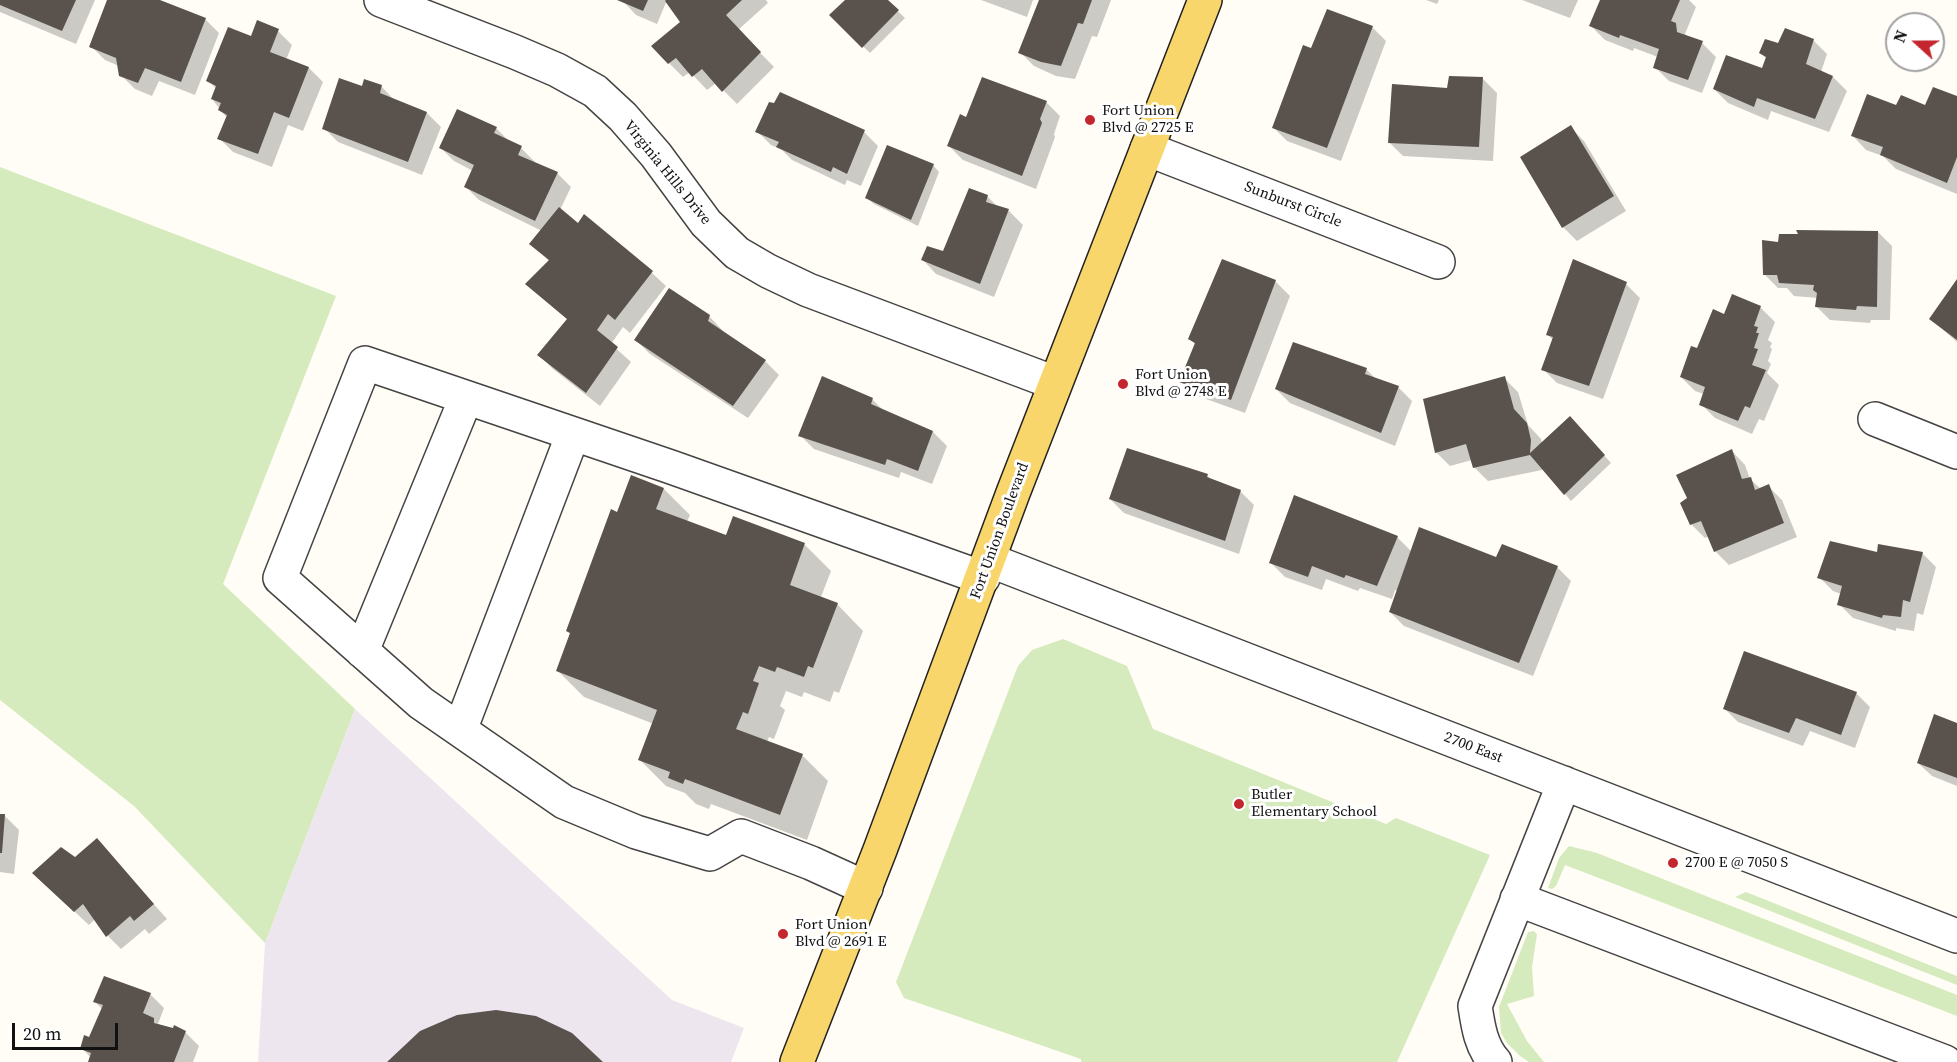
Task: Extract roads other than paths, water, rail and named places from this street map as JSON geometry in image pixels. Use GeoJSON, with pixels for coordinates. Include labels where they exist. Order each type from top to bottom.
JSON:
{"type":"FeatureCollection","features":[{"type":"Feature","properties":{"kind":"main road","name":"Fort Union Boulevard"},"geometry":{"type":"LineString","coordinates":[[797,1062],[866,888],[1055,383],[1205,0]]}},
{"type":"Feature","properties":{"kind":"street","name":"Virginia Hills Drive"},"geometry":{"type":"LineString","coordinates":[[381,0],[515,52],[557,70],[595,91],[623,117],[656,155],[706,223],[737,253],[768,271],[808,290],[1055,383]]}},
{"type":"Feature","properties":{"kind":"street","name":"Sunburst Circle"},"geometry":{"type":"LineString","coordinates":[[1147,148],[1438,262]]}},
{"type":"Feature","properties":{"kind":"street","name":"2700 East"},"geometry":{"type":"LineString","coordinates":[[362,651],[280,578],[365,363],[573,434],[986,569],[1564,783],[1957,936]]}},
{"type":"Feature","properties":{"kind":"street"},"geometry":{"type":"LineString","coordinates":[[466,398],[362,651],[421,703],[564,802],[636,832],[710,854],[741,836],[811,863],[866,888]]}},
{"type":"Feature","properties":{"kind":"street"},"geometry":{"type":"LineString","coordinates":[[1875,419],[1957,452]]}},
{"type":"Feature","properties":{"kind":"street"},"geometry":{"type":"LineString","coordinates":[[460,730],[573,434]]}},
{"type":"Feature","properties":{"kind":"street"},"geometry":{"type":"LineString","coordinates":[[1495,1062],[1489,1055],[1479,1033],[1475,1006],[1564,783]]}},
{"type":"Feature","properties":{"kind":"street"},"geometry":{"type":"LineString","coordinates":[[1518,899],[1945,1062]]}},
{"type":"Feature","properties":{"kind":"place","name":"Fort Union Blvd @ 2725 E"},"geometry":{"type":"Point","coordinates":[1090,120]}},
{"type":"Feature","properties":{"kind":"place","name":"Fort Union Blvd @ 2748 E"},"geometry":{"type":"Point","coordinates":[1123,384]}},
{"type":"Feature","properties":{"kind":"place","name":"Butler Elementary School"},"geometry":{"type":"Point","coordinates":[1239,804]}},
{"type":"Feature","properties":{"kind":"place","name":"2700 E @ 7050 S"},"geometry":{"type":"Point","coordinates":[1673,863]}},
{"type":"Feature","properties":{"kind":"place","name":"Fort Union Blvd @ 2691 E"},"geometry":{"type":"Point","coordinates":[783,934]}}]}
